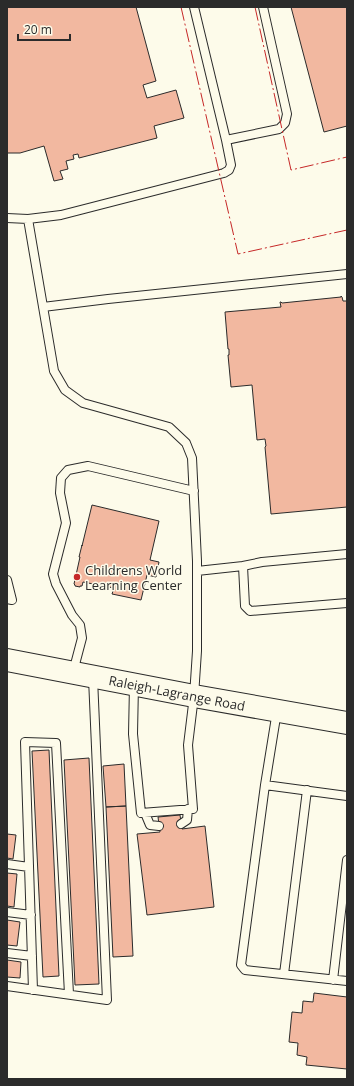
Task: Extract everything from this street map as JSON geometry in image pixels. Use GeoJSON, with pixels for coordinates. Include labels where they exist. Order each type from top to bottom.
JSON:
{"type":"FeatureCollection","features":[{"type":"Feature","properties":{"kind":"main road","name":"Raleigh-Lagrange Road"},"geometry":{"type":"LineString","coordinates":[[7,660],[134,685],[347,723]]}},
{"type":"Feature","properties":{"kind":"lane"},"geometry":{"type":"LineString","coordinates":[[7,218],[28,219],[61,214],[224,173],[229,170],[231,165],[226,140],[194,7]]}},
{"type":"Feature","properties":{"kind":"lane"},"geometry":{"type":"LineString","coordinates":[[226,140],[279,129],[286,123],[287,114],[263,7]]}},
{"type":"Feature","properties":{"kind":"lane"},"geometry":{"type":"LineString","coordinates":[[28,219],[54,371],[65,390],[83,403],[169,428],[186,443],[192,458],[197,571],[197,650],[194,696],[188,745],[193,809],[145,813]]}},
{"type":"Feature","properties":{"kind":"lane"},"geometry":{"type":"LineString","coordinates":[[43,307],[347,274]]}},
{"type":"Feature","properties":{"kind":"lane"},"geometry":{"type":"LineString","coordinates":[[7,986],[107,1000],[83,675],[82,638],[80,625],[72,615],[56,584],[53,574],[66,523],[60,493],[61,478],[68,470],[88,466],[194,491]]}},
{"type":"Feature","properties":{"kind":"lane"},"geometry":{"type":"LineString","coordinates":[[197,571],[243,566],[262,562],[347,554]]}},
{"type":"Feature","properties":{"kind":"lane"},"geometry":{"type":"LineString","coordinates":[[243,566],[245,606],[250,611],[347,602]]}},
{"type":"Feature","properties":{"kind":"lane"},"geometry":{"type":"LineString","coordinates":[[7,580],[12,600],[7,599]]}},
{"type":"Feature","properties":{"kind":"lane"},"geometry":{"type":"LineString","coordinates":[[134,685],[133,734],[142,813],[145,813],[150,825],[159,826]]}},
{"type":"Feature","properties":{"kind":"lane"},"geometry":{"type":"LineString","coordinates":[[276,711],[241,965],[246,970],[347,981]]}},
{"type":"Feature","properties":{"kind":"lane"},"geometry":{"type":"LineString","coordinates":[[33,990],[25,742],[56,743],[69,994]]}},
{"type":"Feature","properties":{"kind":"lane"},"geometry":{"type":"LineString","coordinates":[[265,785],[347,796]]}},
{"type":"Feature","properties":{"kind":"lane"},"geometry":{"type":"LineString","coordinates":[[284,974],[307,790]]}},
{"type":"Feature","properties":{"kind":"lane"},"geometry":{"type":"LineString","coordinates":[[181,824],[188,820],[188,809]]}},
{"type":"Feature","properties":{"kind":"lane"},"geometry":{"type":"LineString","coordinates":[[333,980],[347,860]]}},
{"type":"Feature","properties":{"kind":"lane"},"geometry":{"type":"LineString","coordinates":[[7,864],[29,867]]}},
{"type":"Feature","properties":{"kind":"lane"},"geometry":{"type":"LineString","coordinates":[[7,912],[31,915]]}},
{"type":"Feature","properties":{"kind":"lane"},"geometry":{"type":"LineString","coordinates":[[7,953],[32,956]]}},
{"type":"Feature","properties":{"kind":"building"},"geometry":{"type":"Polygon","coordinates":[[[7,7],[136,7],[156,81],[143,85],[147,98],[176,90],[184,118],[154,126],[157,138],[79,158],[78,154],[73,155],[74,159],[66,161],[68,169],[60,171],[63,179],[54,181],[44,146],[20,153],[7,153],[7,7]]]}},
{"type":"Feature","properties":{"kind":"building"},"geometry":{"type":"Polygon","coordinates":[[[291,7],[347,7],[347,126],[324,132],[291,7]]]}},
{"type":"Feature","properties":{"kind":"building"},"geometry":{"type":"Polygon","coordinates":[[[341,296],[343,301],[347,301],[347,507],[271,514],[265,439],[257,440],[252,385],[231,387],[225,312],[281,307],[280,302],[341,296]]]}},
{"type":"Feature","properties":{"kind":"building"},"geometry":{"type":"Polygon","coordinates":[[[92,505],[159,521],[150,560],[159,562],[156,577],[147,575],[141,600],[112,594],[114,588],[83,582],[82,586],[80,587],[75,586],[74,584],[79,557],[92,505]]]}},
{"type":"Feature","properties":{"kind":"building"},"geometry":{"type":"Polygon","coordinates":[[[49,750],[59,976],[43,977],[32,751],[49,750]]]}},
{"type":"Feature","properties":{"kind":"building"},"geometry":{"type":"Polygon","coordinates":[[[89,758],[99,984],[75,985],[64,760],[89,758]]]}},
{"type":"Feature","properties":{"kind":"building"},"geometry":{"type":"Polygon","coordinates":[[[124,764],[126,806],[106,807],[103,766],[124,764]]]}},
{"type":"Feature","properties":{"kind":"building"},"geometry":{"type":"Polygon","coordinates":[[[126,806],[133,956],[113,957],[106,807],[126,806]]]}},
{"type":"Feature","properties":{"kind":"building"},"geometry":{"type":"Polygon","coordinates":[[[180,815],[182,829],[205,826],[214,907],[147,915],[137,834],[160,832],[158,817],[180,815]]]}},
{"type":"Feature","properties":{"kind":"building"},"geometry":{"type":"Polygon","coordinates":[[[7,834],[16,835],[13,859],[7,858],[7,834]]]}},
{"type":"Feature","properties":{"kind":"building"},"geometry":{"type":"Polygon","coordinates":[[[7,873],[17,874],[14,907],[7,906],[7,873]]]}},
{"type":"Feature","properties":{"kind":"building"},"geometry":{"type":"Polygon","coordinates":[[[7,920],[20,922],[17,946],[7,945],[7,920]]]}},
{"type":"Feature","properties":{"kind":"building"},"geometry":{"type":"Polygon","coordinates":[[[7,960],[21,962],[20,978],[7,977],[7,960]]]}},
{"type":"Feature","properties":{"kind":"building"},"geometry":{"type":"Polygon","coordinates":[[[314,993],[347,997],[347,1069],[306,1065],[307,1057],[297,1055],[298,1043],[289,1042],[292,1012],[302,1013],[303,1001],[313,1002],[314,993]]]}},
{"type":"Feature","properties":{"kind":"power"},"geometry":{"type":"LineString","coordinates":[[181,7],[238,254],[347,230]]}},
{"type":"Feature","properties":{"kind":"power"},"geometry":{"type":"LineString","coordinates":[[255,7],[291,170],[347,157]]}},
{"type":"Feature","properties":{"kind":"place","name":"Childrens World Learning Center"},"geometry":{"type":"Point","coordinates":[77,577]}}]}
